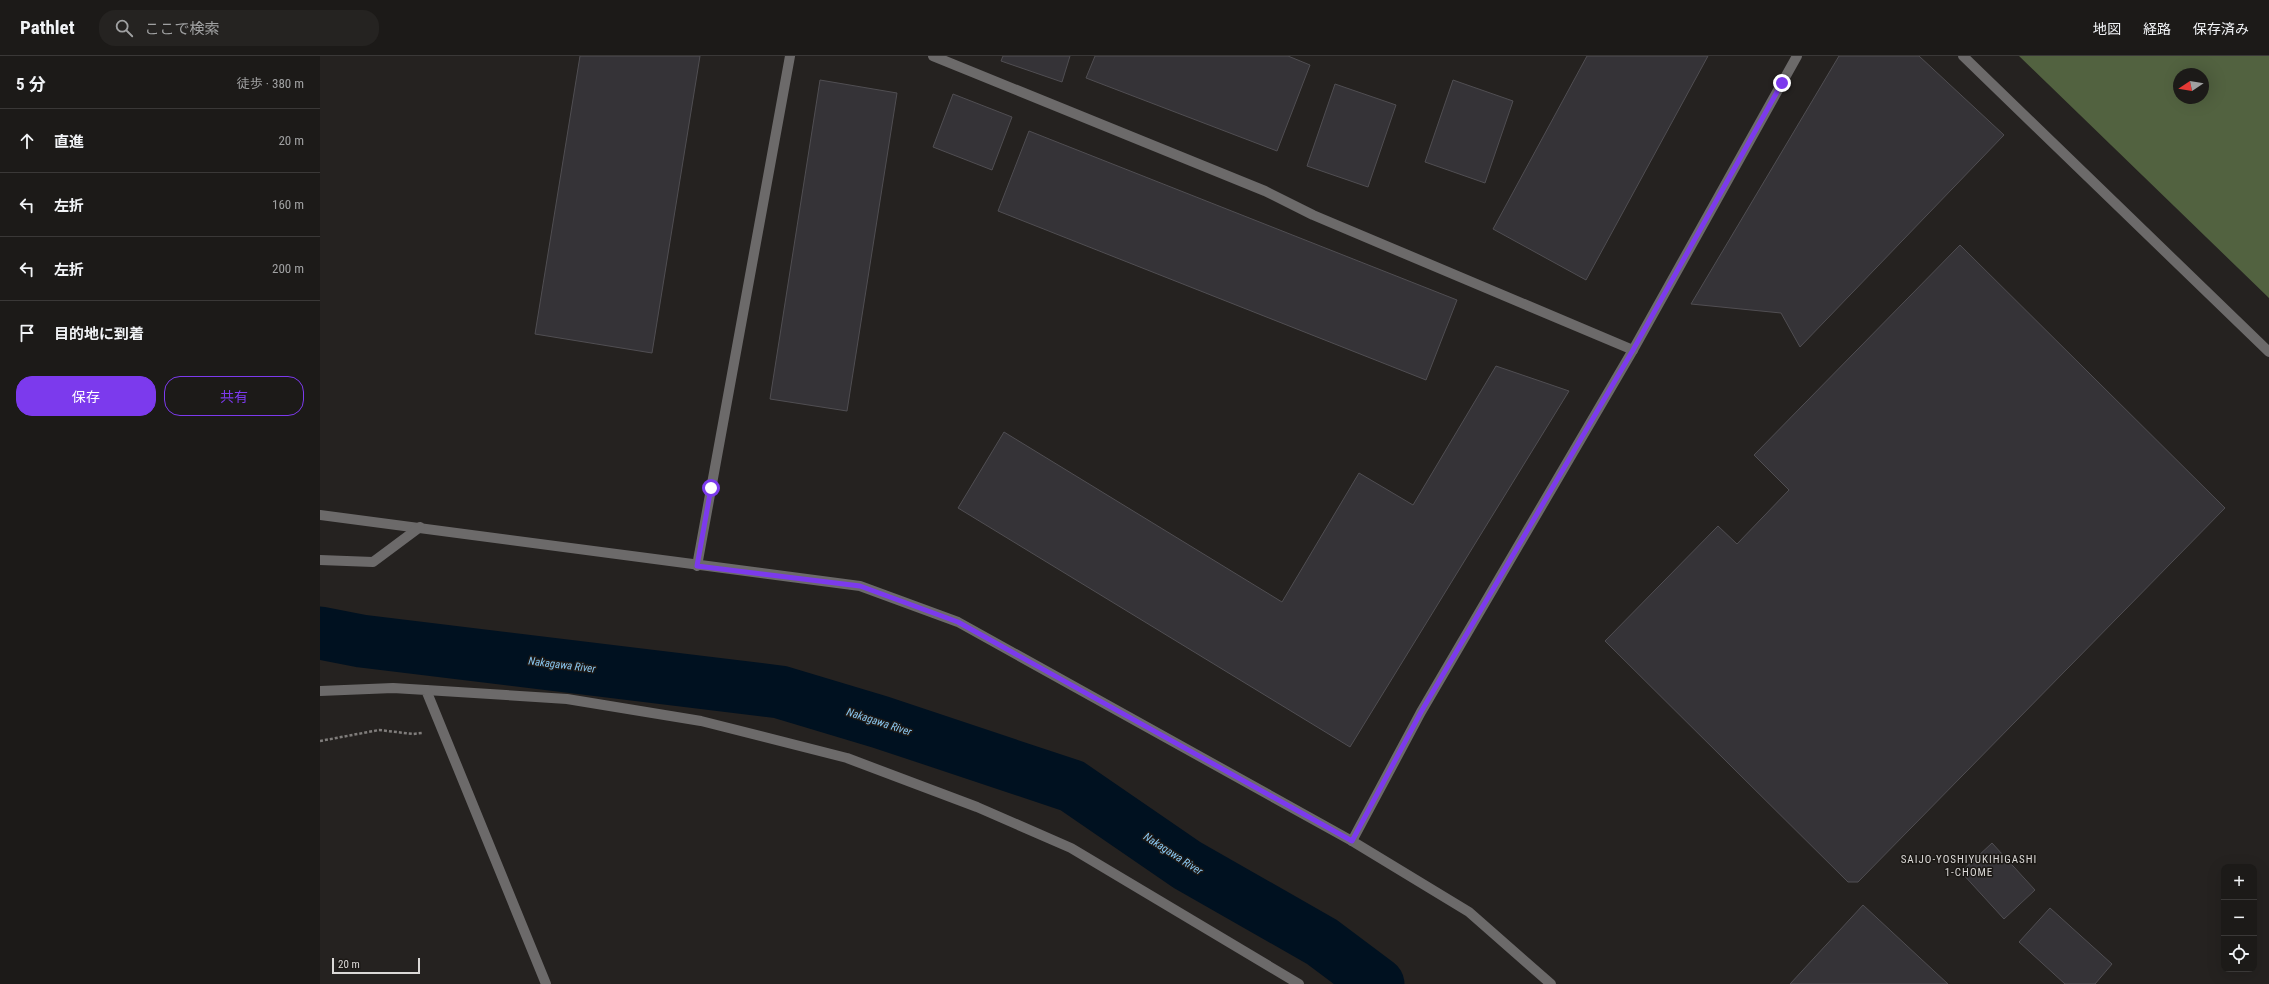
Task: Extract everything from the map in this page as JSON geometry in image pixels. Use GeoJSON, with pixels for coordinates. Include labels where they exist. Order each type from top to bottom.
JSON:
{"type":"FeatureCollection","features":[{"type":"Feature","properties":{"kind":"street"},"geometry":{"type":"LineString","coordinates":[[697,566],[790,56]]}},
{"type":"Feature","properties":{"kind":"street"},"geometry":{"type":"LineString","coordinates":[[933,56],[1265,191],[1313,215],[1633,350]]}},
{"type":"Feature","properties":{"kind":"street"},"geometry":{"type":"LineString","coordinates":[[1352,841],[1421,712],[1633,350],[1797,56]]}},
{"type":"Feature","properties":{"kind":"street"},"geometry":{"type":"LineString","coordinates":[[1963,56],[2269,352]]}},
{"type":"Feature","properties":{"kind":"street"},"geometry":{"type":"LineString","coordinates":[[320,515],[420,527],[697,566],[860,586],[958,622],[1352,841],[1469,912],[1550,984]]}},
{"type":"Feature","properties":{"kind":"street"},"geometry":{"type":"LineString","coordinates":[[320,560],[373,562],[420,527]]}},
{"type":"Feature","properties":{"kind":"street"},"geometry":{"type":"LineString","coordinates":[[320,691],[394,688],[567,699],[701,721],[847,758],[977,807],[1070,848],[1299,984]]}},
{"type":"Feature","properties":{"kind":"street"},"geometry":{"type":"LineString","coordinates":[[426,690],[546,984]]}},
{"type":"Feature","properties":{"kind":"path"},"geometry":{"type":"LineString","coordinates":[[320,740],[380,730],[413,734],[442,730]]}},
{"type":"Feature","properties":{"kind":"green space"},"geometry":{"type":"Polygon","coordinates":[[[2019,56],[2269,56],[2269,298],[2019,56]]]}},
{"type":"Feature","properties":{"kind":"building"},"geometry":{"type":"Polygon","coordinates":[[[580,56],[700,56],[652,353],[535,334],[580,56]]]}},
{"type":"Feature","properties":{"kind":"building"},"geometry":{"type":"Polygon","coordinates":[[[1003,56],[1070,56],[1062,82],[1001,61],[1003,56]]]}},
{"type":"Feature","properties":{"kind":"building"},"geometry":{"type":"Polygon","coordinates":[[[1095,56],[1288,56],[1310,65],[1277,151],[1086,78],[1095,56]]]}},
{"type":"Feature","properties":{"kind":"building"},"geometry":{"type":"Polygon","coordinates":[[[1587,56],[1708,56],[1586,280],[1493,229],[1587,56]]]}},
{"type":"Feature","properties":{"kind":"building"},"geometry":{"type":"Polygon","coordinates":[[[1839,56],[1919,56],[2004,135],[1800,347],[1781,313],[1691,304],[1839,56]]]}},
{"type":"Feature","properties":{"kind":"building"},"geometry":{"type":"Polygon","coordinates":[[[820,80],[897,93],[847,411],[770,399],[820,80]]]}},
{"type":"Feature","properties":{"kind":"building"},"geometry":{"type":"Polygon","coordinates":[[[1453,80],[1513,101],[1485,183],[1425,162],[1453,80]]]}},
{"type":"Feature","properties":{"kind":"building"},"geometry":{"type":"Polygon","coordinates":[[[1335,84],[1396,105],[1368,187],[1307,166],[1335,84]]]}},
{"type":"Feature","properties":{"kind":"building"},"geometry":{"type":"Polygon","coordinates":[[[953,94],[1012,117],[992,170],[933,147],[953,94]]]}},
{"type":"Feature","properties":{"kind":"building"},"geometry":{"type":"Polygon","coordinates":[[[1029,131],[1457,300],[1426,380],[998,211],[1029,131]]]}},
{"type":"Feature","properties":{"kind":"building"},"geometry":{"type":"Polygon","coordinates":[[[1960,245],[2225,508],[1858,882],[1848,882],[1605,641],[1718,526],[1737,544],[1789,490],[1754,455],[1960,245]]]}},
{"type":"Feature","properties":{"kind":"building"},"geometry":{"type":"Polygon","coordinates":[[[1496,366],[1569,391],[1350,747],[958,508],[1004,432],[1282,602],[1359,473],[1413,505],[1496,366]]]}},
{"type":"Feature","properties":{"kind":"building"},"geometry":{"type":"Polygon","coordinates":[[[1992,843],[2035,890],[2004,919],[1961,872],[1992,843]]]}},
{"type":"Feature","properties":{"kind":"building"},"geometry":{"type":"Polygon","coordinates":[[[1863,905],[1948,984],[1790,984],[1863,905]]]}},
{"type":"Feature","properties":{"kind":"building"},"geometry":{"type":"Polygon","coordinates":[[[2050,908],[2112,964],[2095,984],[2065,984],[2019,942],[2050,908]]]}},
{"type":"Feature","properties":{"kind":"waterway","name":"Nakagawa River"},"geometry":{"type":"LineString","coordinates":[[320,633],[361,641],[780,692],[880,722],[1072,786],[1187,865],[1322,942],[1378,984]]}},
{"type":"Feature","properties":{"kind":"district","name":"SAIJO-YOSHIYUKIHIGASHI 1-CHOME"},"geometry":{"type":"Point","coordinates":[1969,865]}},
{"type":"Feature","properties":{"kind":"route"},"geometry":{"type":"LineString","coordinates":[[711,488],[697,566],[860,586],[958,622],[1352,841],[1421,712],[1633,350],[1782,83]]}}]}
